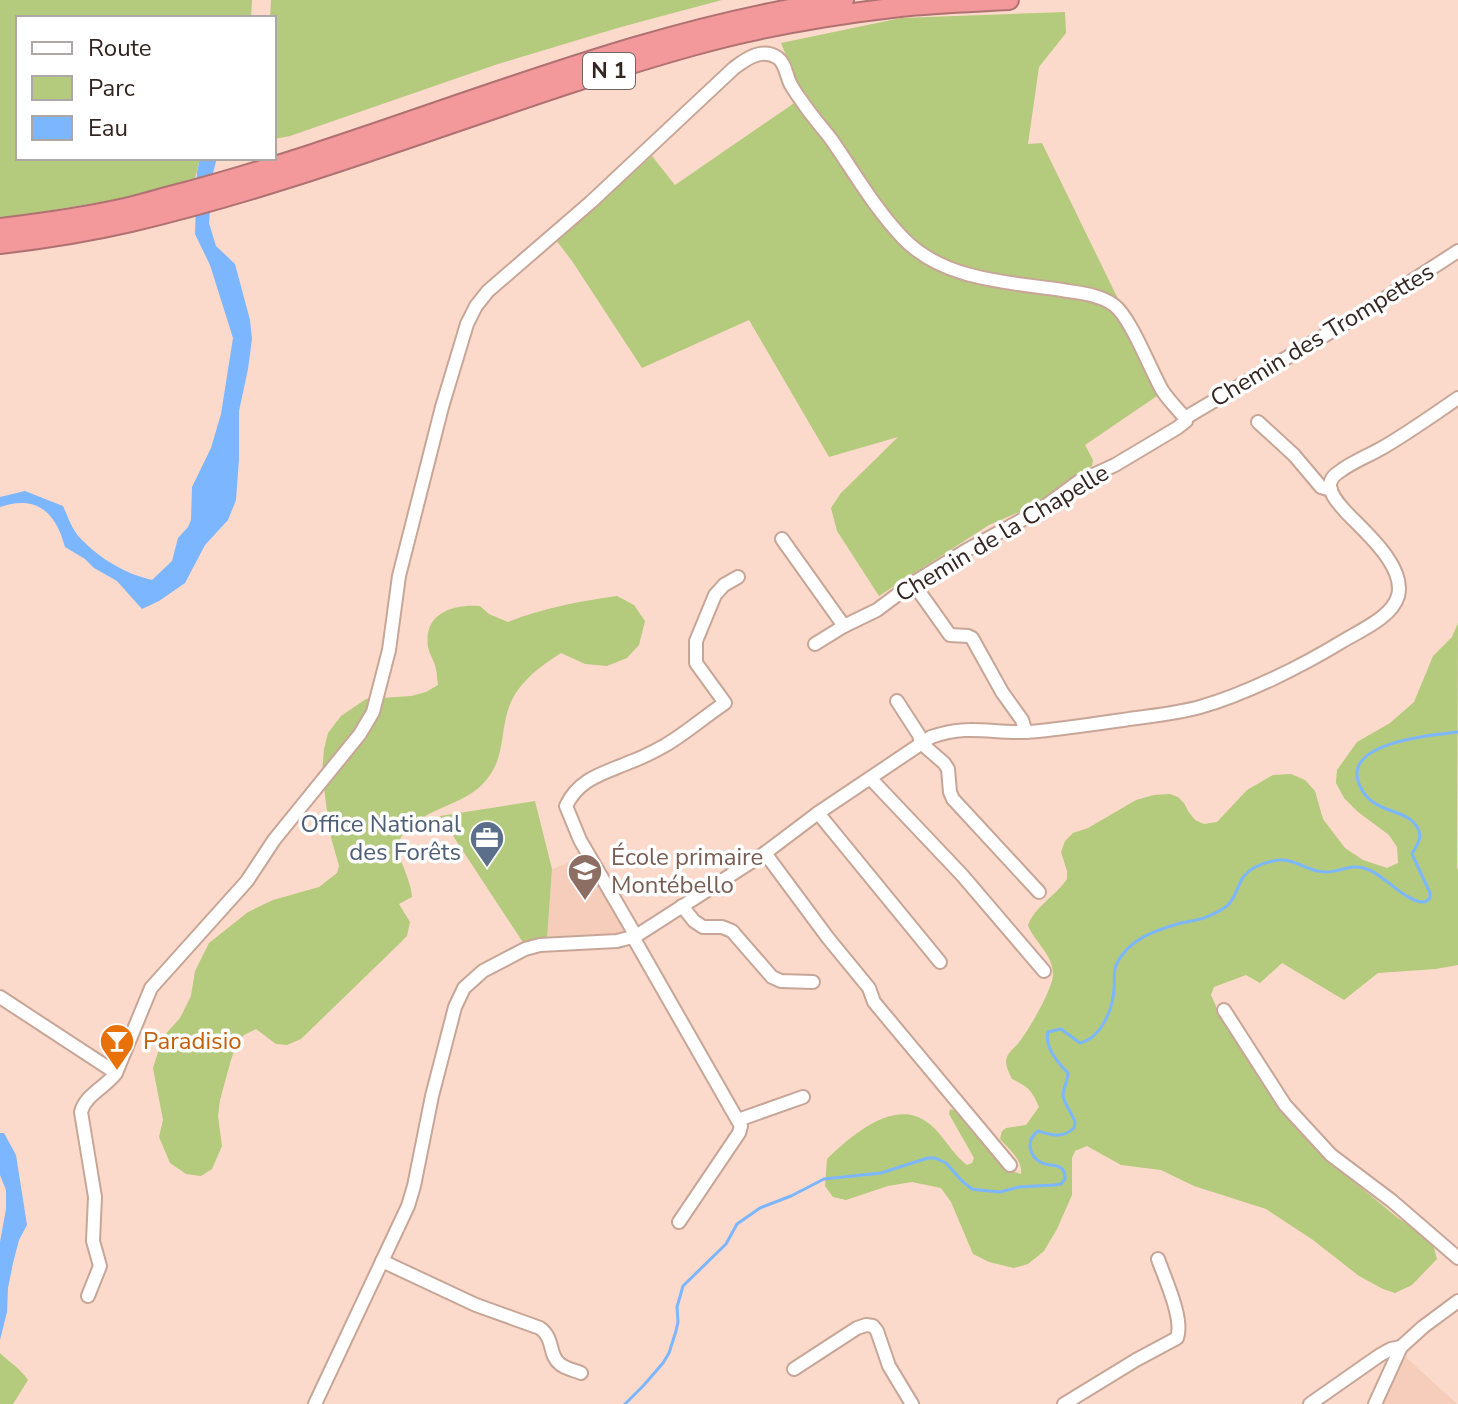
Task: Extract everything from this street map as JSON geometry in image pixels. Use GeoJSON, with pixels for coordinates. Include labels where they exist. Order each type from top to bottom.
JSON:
{"type":"FeatureCollection","features":[{"type":"Feature","properties":{"kind":"highway","name":"N 1"},"geometry":{"type":"LineString","coordinates":[[224,190],[384,131],[620,51],[734,20],[844,0]]}},
{"type":"Feature","properties":{"kind":"highway","name":"N 1"},"geometry":{"type":"LineString","coordinates":[[0,228],[185,200],[224,190],[694,45],[789,23],[902,7],[1009,0]]}},
{"type":"Feature","properties":{"kind":"highway","name":"N 1"},"geometry":{"type":"LineString","coordinates":[[0,244],[129,223],[185,200]]}},
{"type":"Feature","properties":{"kind":"street"},"geometry":{"type":"LineString","coordinates":[[88,1296],[100,1266],[93,1241],[95,1197],[81,1112],[84,1102],[110,1082],[116,1073],[151,988],[247,881],[274,840],[360,734],[373,712],[389,650],[399,576],[442,407],[467,324],[476,306],[488,291],[591,202],[723,77],[751,56],[763,53],[779,59],[803,103],[901,237],[934,263],[1002,281],[1088,294],[1113,304],[1127,320],[1169,401],[1185,418]]}},
{"type":"Feature","properties":{"kind":"street","name":"Chemin des Trompettes"},"geometry":{"type":"LineString","coordinates":[[1185,418],[1364,312],[1458,251]]}},
{"type":"Feature","properties":{"kind":"street"},"geometry":{"type":"LineString","coordinates":[[315,1404],[411,1196],[455,1007],[464,988],[483,971],[521,951],[540,945],[617,941],[635,937],[765,853],[818,813],[931,737],[964,729],[1026,732],[1166,714],[1211,703],[1296,667],[1329,649],[1385,614],[1395,603],[1399,592],[1393,567],[1340,505],[1331,490],[1332,479],[1458,398]]}},
{"type":"Feature","properties":{"kind":"street","name":"Chemin de la Chapelle"},"geometry":{"type":"LineString","coordinates":[[815,644],[877,610],[965,551],[1040,510],[1078,482],[1115,465],[1177,428],[1186,421],[1185,418]]}},
{"type":"Feature","properties":{"kind":"street"},"geometry":{"type":"LineString","coordinates":[[1258,422],[1294,455],[1321,487],[1331,490]]}},
{"type":"Feature","properties":{"kind":"street"},"geometry":{"type":"LineString","coordinates":[[782,539],[844,626]]}},
{"type":"Feature","properties":{"kind":"street"},"geometry":{"type":"LineString","coordinates":[[679,1222],[741,1126],[580,840],[566,806],[576,790],[597,774],[667,745],[725,703],[696,663],[696,641],[715,595],[738,577]]}},
{"type":"Feature","properties":{"kind":"street"},"geometry":{"type":"LineString","coordinates":[[913,583],[950,635],[972,638],[1002,692],[1022,720],[1026,732]]}},
{"type":"Feature","properties":{"kind":"street"},"geometry":{"type":"LineString","coordinates":[[897,701],[921,743],[948,769],[953,799],[1039,892]]}},
{"type":"Feature","properties":{"kind":"street"},"geometry":{"type":"LineString","coordinates":[[871,779],[962,875],[1044,971]]}},
{"type":"Feature","properties":{"kind":"street"},"geometry":{"type":"LineString","coordinates":[[818,813],[940,962]]}},
{"type":"Feature","properties":{"kind":"street"},"geometry":{"type":"LineString","coordinates":[[765,853],[869,988],[874,1002],[1010,1165]]}},
{"type":"Feature","properties":{"kind":"street"},"geometry":{"type":"LineString","coordinates":[[682,906],[703,927],[722,927],[732,931],[772,977],[781,981],[813,982]]}},
{"type":"Feature","properties":{"kind":"street"},"geometry":{"type":"LineString","coordinates":[[0,997],[116,1073]]}},
{"type":"Feature","properties":{"kind":"street"},"geometry":{"type":"LineString","coordinates":[[1224,1010],[1285,1105],[1331,1155],[1400,1207],[1458,1258]]}},
{"type":"Feature","properties":{"kind":"street"},"geometry":{"type":"LineString","coordinates":[[738,1120],[803,1097]]}},
{"type":"Feature","properties":{"kind":"street"},"geometry":{"type":"LineString","coordinates":[[1064,1404],[1177,1338],[1180,1332],[1178,1318],[1158,1259]]}},
{"type":"Feature","properties":{"kind":"street"},"geometry":{"type":"LineString","coordinates":[[382,1261],[476,1305],[540,1328],[548,1334],[558,1363],[581,1373]]}},
{"type":"Feature","properties":{"kind":"street"},"geometry":{"type":"LineString","coordinates":[[1375,1404],[1401,1347],[1458,1301]]}},
{"type":"Feature","properties":{"kind":"street"},"geometry":{"type":"LineString","coordinates":[[794,1369],[857,1328],[873,1326],[889,1366],[912,1404]]}},
{"type":"Feature","properties":{"kind":"street"},"geometry":{"type":"LineString","coordinates":[[1310,1404],[1380,1355],[1401,1347]]}},
{"type":"Feature","properties":{"kind":"shaded area","name":"École primaire Montébello"},"geometry":{"type":"Polygon","coordinates":[[[593,853],[638,935],[547,944],[552,869],[593,853]]]}},
{"type":"Feature","properties":{"kind":"shaded area"},"geometry":{"type":"Polygon","coordinates":[[[1399,1351],[1457,1404],[1375,1404],[1399,1351]]]}},
{"type":"Feature","properties":{"kind":"green space"},"geometry":{"type":"Polygon","coordinates":[[[0,0],[252,0],[251,16],[16,16],[16,160],[200,160],[194,183],[0,219],[0,0]]]}},
{"type":"Feature","properties":{"kind":"green space"},"geometry":{"type":"Polygon","coordinates":[[[271,0],[722,0],[498,64],[276,139],[276,16],[270,16],[271,0]]]}},
{"type":"Feature","properties":{"kind":"green space"},"geometry":{"type":"Polygon","coordinates":[[[1065,12],[1066,33],[1039,67],[1028,144],[1042,143],[1120,303],[994,285],[1101,303],[1120,318],[1157,396],[1085,445],[1093,460],[1092,466],[1031,507],[989,525],[879,596],[837,531],[831,508],[841,493],[898,437],[829,457],[749,320],[642,368],[556,240],[652,156],[675,185],[803,97],[781,43],[901,18],[1065,12]]]}},
{"type":"Feature","properties":{"kind":"green space"},"geometry":{"type":"Polygon","coordinates":[[[617,596],[634,605],[645,621],[639,645],[627,658],[607,666],[585,664],[561,653],[522,684],[508,710],[500,751],[490,775],[475,791],[409,827],[396,848],[412,892],[412,897],[399,904],[410,922],[407,936],[301,1039],[287,1045],[276,1044],[256,1029],[244,1035],[237,1043],[220,1100],[218,1116],[222,1146],[212,1169],[201,1176],[186,1174],[170,1163],[159,1137],[163,1120],[153,1068],[163,1037],[180,1018],[191,996],[195,971],[209,943],[248,912],[273,900],[319,887],[337,873],[339,866],[330,834],[322,773],[328,733],[341,716],[366,699],[411,696],[438,685],[428,635],[435,619],[450,609],[480,606],[489,614],[508,622],[562,606],[617,596]]]}},
{"type":"Feature","properties":{"kind":"green space"},"geometry":{"type":"Polygon","coordinates":[[[1458,623],[1458,965],[1378,973],[1344,1000],[1282,963],[1260,983],[1246,975],[1214,987],[1211,995],[1223,1022],[1338,1169],[1398,1218],[1432,1241],[1437,1259],[1412,1285],[1395,1293],[1383,1289],[1359,1276],[1266,1209],[1194,1186],[1161,1170],[1121,1165],[1087,1146],[1075,1151],[1072,1158],[1072,1195],[1044,1251],[1028,1264],[1014,1268],[989,1262],[973,1254],[951,1202],[941,1188],[912,1182],[888,1186],[846,1200],[833,1197],[825,1186],[827,1159],[859,1132],[885,1118],[898,1115],[911,1115],[924,1120],[967,1165],[974,1158],[949,1114],[950,1109],[956,1111],[1009,1170],[1021,1174],[1018,1159],[1000,1139],[1002,1131],[1026,1125],[1039,1107],[1029,1090],[1012,1079],[1006,1061],[1045,999],[1052,981],[1050,960],[1028,925],[1067,879],[1061,852],[1065,841],[1073,833],[1088,828],[1136,800],[1154,795],[1178,797],[1195,820],[1204,824],[1217,822],[1247,790],[1273,775],[1291,774],[1305,780],[1315,791],[1323,819],[1345,848],[1363,860],[1387,868],[1398,863],[1397,847],[1389,835],[1344,798],[1336,783],[1337,770],[1357,742],[1390,723],[1414,702],[1433,656],[1452,637],[1458,623]]]}},
{"type":"Feature","properties":{"kind":"green space"},"geometry":{"type":"Polygon","coordinates":[[[535,801],[552,869],[547,940],[524,944],[440,816],[535,801]]]}},
{"type":"Feature","properties":{"kind":"green space"},"geometry":{"type":"Polygon","coordinates":[[[0,1353],[28,1380],[13,1404],[0,1404],[0,1353]]]}},
{"type":"Feature","properties":{"kind":"water"},"geometry":{"type":"Polygon","coordinates":[[[200,160],[216,160],[209,223],[216,246],[235,264],[250,320],[252,339],[239,411],[236,500],[228,520],[205,545],[185,583],[142,609],[117,581],[65,547],[56,525],[43,509],[24,503],[0,507],[0,497],[25,491],[63,506],[75,532],[88,546],[133,574],[152,580],[172,561],[178,538],[191,520],[192,487],[211,448],[221,414],[233,338],[210,265],[195,234],[200,160]]]}},
{"type":"Feature","properties":{"kind":"water"},"geometry":{"type":"Polygon","coordinates":[[[0,1133],[4,1133],[16,1155],[27,1225],[13,1263],[0,1340],[0,1242],[6,1190],[0,1175],[0,1133]]]}},
{"type":"Feature","properties":{"kind":"waterway"},"geometry":{"type":"LineString","coordinates":[[625,1404],[669,1353],[678,1322],[677,1307],[683,1286],[726,1244],[737,1224],[760,1208],[824,1179],[881,1173],[928,1158],[946,1163],[972,1189],[1000,1192],[1019,1187],[1061,1184],[1065,1179],[1062,1169],[1037,1160],[1030,1148],[1038,1131],[1061,1135],[1074,1128],[1075,1122],[1063,1095],[1068,1073],[1050,1049],[1048,1032],[1061,1029],[1080,1043],[1100,1029],[1111,1005],[1116,965],[1135,942],[1162,929],[1204,918],[1221,910],[1232,900],[1248,872],[1273,861],[1288,861],[1319,872],[1361,867],[1374,872],[1411,898],[1425,902],[1430,898],[1412,854],[1420,837],[1416,825],[1405,816],[1370,800],[1359,783],[1359,764],[1381,747],[1458,732]]}},
{"type":"Feature","properties":{"kind":"place","name":"Office National des Forêts"},"geometry":{"type":"Point","coordinates":[487,869]}},
{"type":"Feature","properties":{"kind":"place","name":"École primaire Montébello"},"geometry":{"type":"Point","coordinates":[585,902]}},
{"type":"Feature","properties":{"kind":"place","name":"Paradisio"},"geometry":{"type":"Point","coordinates":[117,1072]}}]}
